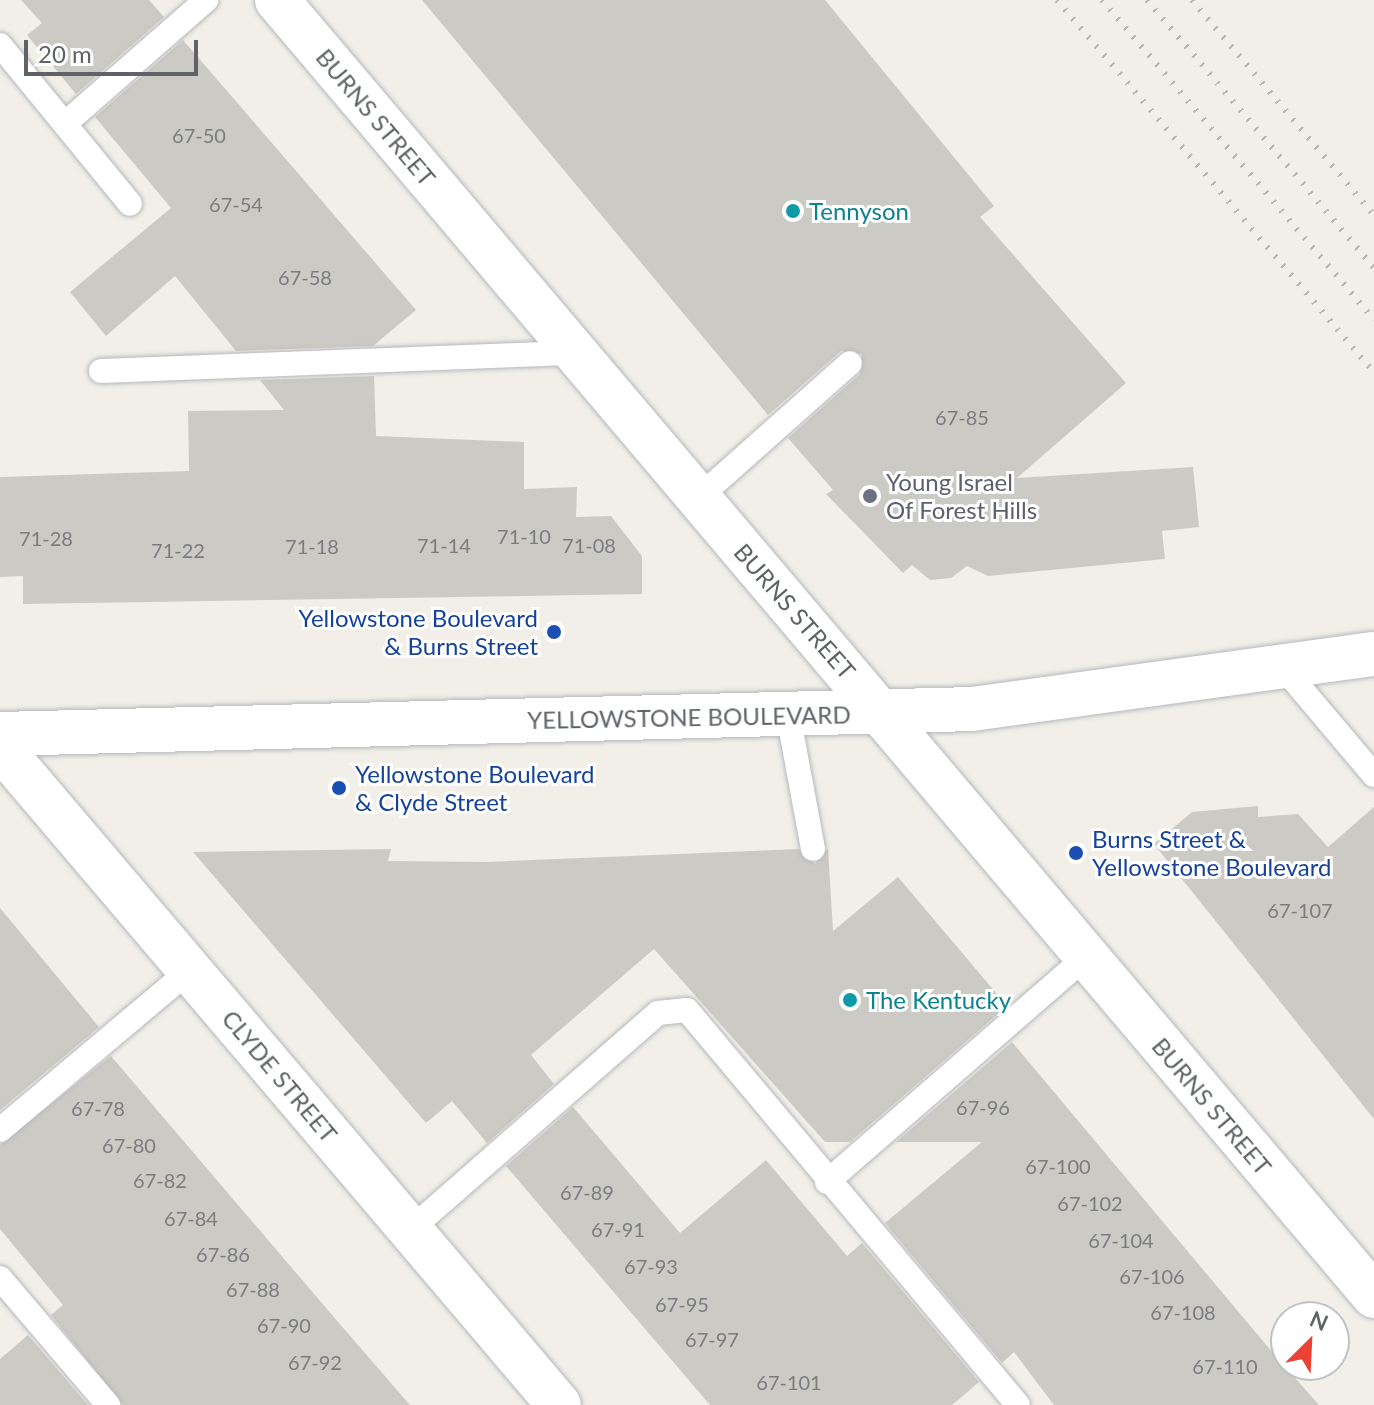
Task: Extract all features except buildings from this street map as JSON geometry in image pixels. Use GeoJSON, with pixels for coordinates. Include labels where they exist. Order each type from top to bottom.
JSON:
{"type":"FeatureCollection","features":[{"type":"Feature","properties":{"kind":"street","name":"BURNS STREET"},"geometry":{"type":"LineString","coordinates":[[277,0],[1374,1296]]}},
{"type":"Feature","properties":{"kind":"street","name":"YELLOWSTONE BOULEVARD"},"geometry":{"type":"LineString","coordinates":[[0,734],[972,709],[1374,654]]}},
{"type":"Feature","properties":{"kind":"street","name":"CLYDE STREET"},"geometry":{"type":"LineString","coordinates":[[0,747],[559,1405]]}},
{"type":"Feature","properties":{"kind":"lane"},"geometry":{"type":"LineString","coordinates":[[68,121],[206,0]]}},
{"type":"Feature","properties":{"kind":"lane"},"geometry":{"type":"LineString","coordinates":[[0,45],[68,121],[130,204]]}},
{"type":"Feature","properties":{"kind":"lane"},"geometry":{"type":"LineString","coordinates":[[101,371],[577,353]]}},
{"type":"Feature","properties":{"kind":"lane"},"geometry":{"type":"LineString","coordinates":[[698,498],[850,363]]}},
{"type":"Feature","properties":{"kind":"lane"},"geometry":{"type":"LineString","coordinates":[[1281,665],[1374,775]]}},
{"type":"Feature","properties":{"kind":"lane"},"geometry":{"type":"LineString","coordinates":[[788,714],[813,849]]}},
{"type":"Feature","properties":{"kind":"lane"},"geometry":{"type":"LineString","coordinates":[[827,1182],[1085,958]]}},
{"type":"Feature","properties":{"kind":"lane"},"geometry":{"type":"LineString","coordinates":[[0,1130],[190,970]]}},
{"type":"Feature","properties":{"kind":"lane"},"geometry":{"type":"LineString","coordinates":[[410,1230],[658,1013],[687,1010],[827,1182],[1018,1405]]}},
{"type":"Feature","properties":{"kind":"lane"},"geometry":{"type":"LineString","coordinates":[[0,1278],[108,1405]]}},
{"type":"Feature","properties":{"kind":"railway"},"geometry":{"type":"LineString","coordinates":[[1057,0],[1374,373]]}},
{"type":"Feature","properties":{"kind":"railway"},"geometry":{"type":"LineString","coordinates":[[1102,0],[1374,320]]}},
{"type":"Feature","properties":{"kind":"railway"},"geometry":{"type":"LineString","coordinates":[[1147,0],[1374,268]]}},
{"type":"Feature","properties":{"kind":"railway"},"geometry":{"type":"LineString","coordinates":[[1192,0],[1374,215]]}},
{"type":"Feature","properties":{"kind":"place","name":"Tennyson"},"geometry":{"type":"Point","coordinates":[793,211]}},
{"type":"Feature","properties":{"kind":"place","name":"Young Israel Of Forest Hills"},"geometry":{"type":"Point","coordinates":[870,496]}},
{"type":"Feature","properties":{"kind":"place","name":"Yellowstone Boulevard & Burns Street"},"geometry":{"type":"Point","coordinates":[554,632]}},
{"type":"Feature","properties":{"kind":"place","name":"Yellowstone Boulevard & Clyde Street"},"geometry":{"type":"Point","coordinates":[339,788]}},
{"type":"Feature","properties":{"kind":"place","name":"Burns Street & Yellowstone Boulevard"},"geometry":{"type":"Point","coordinates":[1076,853]}},
{"type":"Feature","properties":{"kind":"place","name":"The Kentucky"},"geometry":{"type":"Point","coordinates":[850,1000]}}]}
